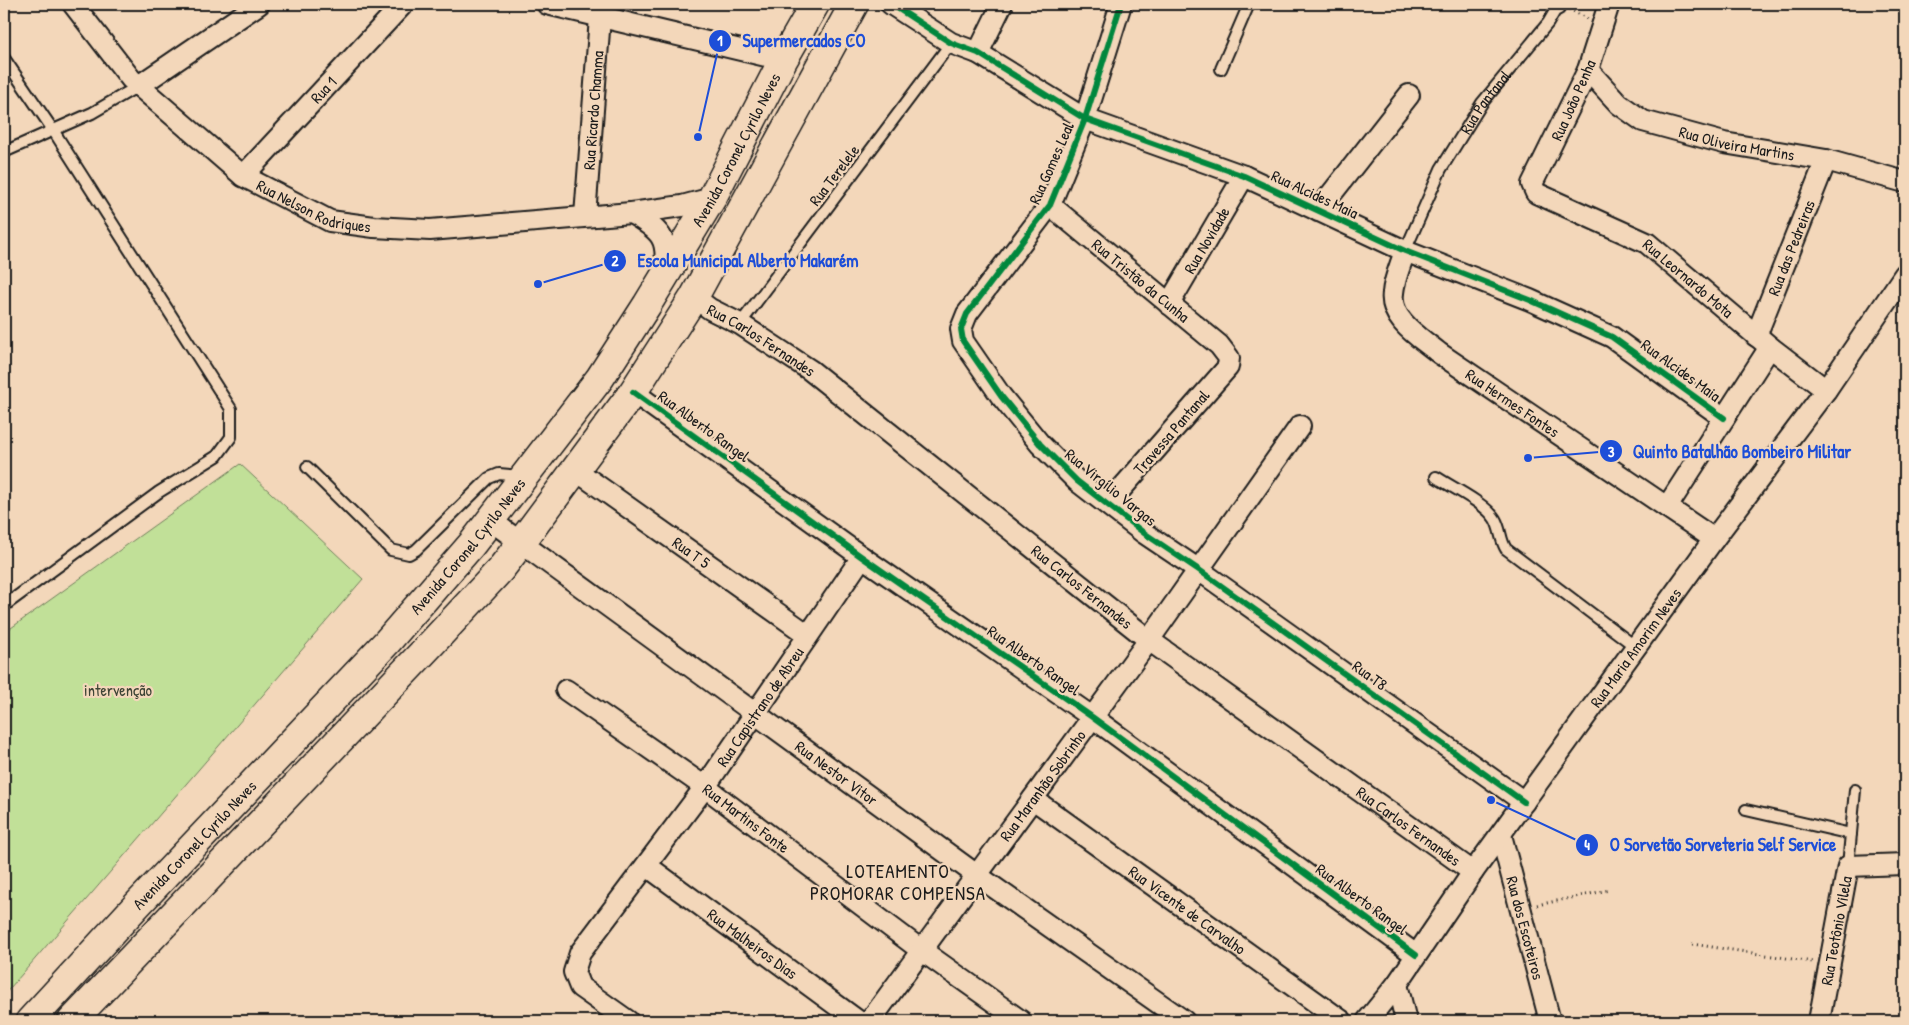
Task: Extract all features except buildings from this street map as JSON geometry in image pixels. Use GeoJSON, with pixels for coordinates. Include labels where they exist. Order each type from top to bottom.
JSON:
{"type":"FeatureCollection","features":[{"type":"Feature","properties":{"kind":"highway","name":"Avenida Coronel Cyrilo Neves"},"geometry":{"type":"LineString","coordinates":[[30,1021],[137,905],[387,642],[524,477],[600,378],[664,277],[712,198],[783,60],[815,4]]}},
{"type":"Feature","properties":{"kind":"highway","name":"Avenida Coronel Cyrilo Neves"},"geometry":{"type":"LineString","coordinates":[[72,1021],[432,644],[500,570],[520,544],[633,392],[694,297],[854,4]]}},
{"type":"Feature","properties":{"kind":"street","name":"Rua Nelson Rodrigues"},"geometry":{"type":"LineString","coordinates":[[73,4],[131,79],[243,176],[330,221],[374,227],[430,230],[631,213],[682,206],[712,198]]}},
{"type":"Feature","properties":{"kind":"street"},"geometry":{"type":"LineString","coordinates":[[140,85],[259,4]]}},
{"type":"Feature","properties":{"kind":"street","name":"Rua 1"},"geometry":{"type":"LineString","coordinates":[[243,176],[403,4]]}},
{"type":"Feature","properties":{"kind":"street"},"geometry":{"type":"LineString","coordinates":[[547,4],[600,10],[783,60]]}},
{"type":"Feature","properties":{"kind":"street","name":"Rua Alcides Maia"},"geometry":{"type":"LineString","coordinates":[[891,4],[951,43],[978,53],[1085,119],[1244,176],[1405,251],[1530,300],[1612,337],[1724,418]]}},
{"type":"Feature","properties":{"kind":"street"},"geometry":{"type":"LineString","coordinates":[[978,53],[1002,4]]}},
{"type":"Feature","properties":{"kind":"street","name":"Rua Gomes Leal"},"geometry":{"type":"LineString","coordinates":[[963,341],[961,329],[967,314],[1050,205],[1085,119],[1121,4]]}},
{"type":"Feature","properties":{"kind":"street","name":"Rua João Penha"},"geometry":{"type":"LineString","coordinates":[[1536,193],[1532,184],[1535,176],[1548,156],[1588,70],[1603,28],[1609,4]]}},
{"type":"Feature","properties":{"kind":"street","name":"Rua Ricardo Chamma"},"geometry":{"type":"LineString","coordinates":[[585,216],[600,10]]}},
{"type":"Feature","properties":{"kind":"street","name":"Rua Oliveira Martins"},"geometry":{"type":"LineString","coordinates":[[1588,70],[1619,104],[1643,121],[1724,142],[1826,160],[1905,182]]}},
{"type":"Feature","properties":{"kind":"street"},"geometry":{"type":"LineString","coordinates":[[1318,211],[1409,95]]}},
{"type":"Feature","properties":{"kind":"street","name":"Rua das Pedreiras"},"geometry":{"type":"LineString","coordinates":[[1667,507],[1724,418],[1763,342],[1826,160]]}},
{"type":"Feature","properties":{"kind":"street","name":"Rua Novidade"},"geometry":{"type":"LineString","coordinates":[[1169,304],[1244,176]]}},
{"type":"Feature","properties":{"kind":"street","name":"Rua Leornardo Mota"},"geometry":{"type":"LineString","coordinates":[[1536,193],[1647,243],[1763,342],[1826,390]]}},
{"type":"Feature","properties":{"kind":"street","name":"Rua Tristão da Cunha"},"geometry":{"type":"LineString","coordinates":[[1050,205],[1219,345],[1229,358]]}},
{"type":"Feature","properties":{"kind":"street"},"geometry":{"type":"LineString","coordinates":[[631,213],[656,228],[662,238],[666,258],[664,277]]}},
{"type":"Feature","properties":{"kind":"street","name":"Rua Hermes Fontes"},"geometry":{"type":"LineString","coordinates":[[1405,251],[1392,293],[1393,307],[1404,324],[1439,353],[1714,539]]}},
{"type":"Feature","properties":{"kind":"street","name":"Rua Maria Amorim Neves"},"geometry":{"type":"LineString","coordinates":[[1367,1021],[1397,984],[1474,872],[1714,539],[1826,390],[1905,274]]}},
{"type":"Feature","properties":{"kind":"street","name":"Rua Carlos Fernandes"},"geometry":{"type":"LineString","coordinates":[[694,297],[710,309],[740,324],[810,370],[1150,640],[1474,872]]}},
{"type":"Feature","properties":{"kind":"street","name":"Rua Virgílio Vargas"},"geometry":{"type":"LineString","coordinates":[[963,341],[1001,396],[1056,462],[1144,533],[1199,570]]}},
{"type":"Feature","properties":{"kind":"street","name":"Travessa Pantanal"},"geometry":{"type":"LineString","coordinates":[[1108,504],[1228,367],[1229,358]]}},
{"type":"Feature","properties":{"kind":"street","name":"Rua Alberto Rangel"},"geometry":{"type":"LineString","coordinates":[[633,392],[862,557],[1092,717],[1416,955]]}},
{"type":"Feature","properties":{"kind":"street","name":"Rua Maranhão Sobrinho"},"geometry":{"type":"LineString","coordinates":[[870,1021],[1150,640],[1300,426]]}},
{"type":"Feature","properties":{"kind":"street","name":"Rua T 5"},"geometry":{"type":"LineString","coordinates":[[574,469],[808,636]]}},
{"type":"Feature","properties":{"kind":"street","name":"Rua Nestor Vitor"},"geometry":{"type":"LineString","coordinates":[[490,520],[520,544],[757,713],[978,876],[1184,1021]]}},
{"type":"Feature","properties":{"kind":"street","name":"Rua Capistrano de Abreu"},"geometry":{"type":"LineString","coordinates":[[628,1021],[580,987],[574,972],[580,953],[705,787],[862,557]]}},
{"type":"Feature","properties":{"kind":"street","name":"Rua T8"},"geometry":{"type":"LineString","coordinates":[[1199,570],[1524,802]]}},
{"type":"Feature","properties":{"kind":"street","name":"Rua Martins Fonte"},"geometry":{"type":"LineString","coordinates":[[566,690],[705,787],[921,950],[1021,1021]]}},
{"type":"Feature","properties":{"kind":"street","name":"Rua Vicente de Carvalho"},"geometry":{"type":"LineString","coordinates":[[1033,799],[1342,1021]]}},
{"type":"Feature","properties":{"kind":"street","name":"Rua dos Escoteiros"},"geometry":{"type":"LineString","coordinates":[[1501,835],[1522,908],[1550,1021]]}},
{"type":"Feature","properties":{"kind":"street","name":"Rua Teotônio Vilela"},"geometry":{"type":"LineString","coordinates":[[1819,1021],[1848,866],[1905,864]]}},
{"type":"Feature","properties":{"kind":"street","name":"Rua Malheiros Dias"},"geometry":{"type":"LineString","coordinates":[[647,866],[858,1021]]}},
{"type":"Feature","properties":{"kind":"street"},"geometry":{"type":"LineString","coordinates":[[1397,984],[1406,1021]]}},
{"type":"Feature","properties":{"kind":"lane"},"geometry":{"type":"LineString","coordinates":[[1221,69],[1249,4]]}},
{"type":"Feature","properties":{"kind":"lane","name":"Rua Pantanal"},"geometry":{"type":"LineString","coordinates":[[1405,251],[1441,169],[1482,103],[1548,23],[1555,11],[1559,9]]}},
{"type":"Feature","properties":{"kind":"lane","name":"Rua Terelele"},"geometry":{"type":"LineString","coordinates":[[740,324],[951,43]]}},
{"type":"Feature","properties":{"kind":"lane"},"geometry":{"type":"LineString","coordinates":[[4,58],[53,130],[231,409],[231,437],[217,456],[159,492],[4,606]]}},
{"type":"Feature","properties":{"kind":"lane"},"geometry":{"type":"LineString","coordinates":[[4,152],[92,113],[140,85]]}},
{"type":"Feature","properties":{"kind":"lane"},"geometry":{"type":"LineString","coordinates":[[307,467],[391,550],[409,554],[416,550],[479,485],[489,478],[512,473],[524,477]]}},
{"type":"Feature","properties":{"kind":"lane"},"geometry":{"type":"LineString","coordinates":[[1436,477],[1489,511],[1496,521],[1501,541],[1506,549],[1636,647]]}},
{"type":"Feature","properties":{"kind":"lane"},"geometry":{"type":"LineString","coordinates":[[1848,866],[1855,790]]}},
{"type":"Feature","properties":{"kind":"lane"},"geometry":{"type":"LineString","coordinates":[[1746,810],[1851,834]]}},
{"type":"Feature","properties":{"kind":"path"},"geometry":{"type":"LineString","coordinates":[[1559,9],[1571,9],[1603,28]]}},
{"type":"Feature","properties":{"kind":"path"},"geometry":{"type":"LineString","coordinates":[[1522,908],[1609,890]]}},
{"type":"Feature","properties":{"kind":"path"},"geometry":{"type":"LineString","coordinates":[[1692,944],[1829,964]]}},
{"type":"Feature","properties":{"kind":"green space","name":"intervenção"},"geometry":{"type":"Polygon","coordinates":[[[240,464],[363,579],[4,995],[4,633],[240,464]]]}},
{"type":"Feature","properties":{"kind":"cycle path"},"geometry":{"type":"LineString","coordinates":[[891,4],[951,43],[978,53],[1085,119],[1244,176],[1405,251],[1530,300],[1612,337],[1724,418]]}},
{"type":"Feature","properties":{"kind":"cycle path"},"geometry":{"type":"LineString","coordinates":[[1121,4],[1085,119],[1050,205],[967,314],[961,329],[963,341],[1001,396],[1040,444],[1077,481],[1144,533],[1199,570],[1524,802]]}},
{"type":"Feature","properties":{"kind":"cycle path"},"geometry":{"type":"LineString","coordinates":[[633,392],[862,557],[1092,717],[1416,955]]}},
{"type":"Feature","properties":{"kind":"place","name":"Supermercados CO"},"geometry":{"type":"Point","coordinates":[698,137]}},
{"type":"Feature","properties":{"kind":"place","name":"Escola Municipal Alberto Makarém"},"geometry":{"type":"Point","coordinates":[538,284]}},
{"type":"Feature","properties":{"kind":"place","name":"Quinto Batalhão Bombeiro Militar"},"geometry":{"type":"Point","coordinates":[1528,458]}},
{"type":"Feature","properties":{"kind":"place","name":"O Sorvetão Sorveteria Self Service"},"geometry":{"type":"Point","coordinates":[1491,800]}},
{"type":"Feature","properties":{"kind":"district","name":"LOTEAMENTO PROMORAR COMPENSA"},"geometry":{"type":"Point","coordinates":[898,882]}}]}
